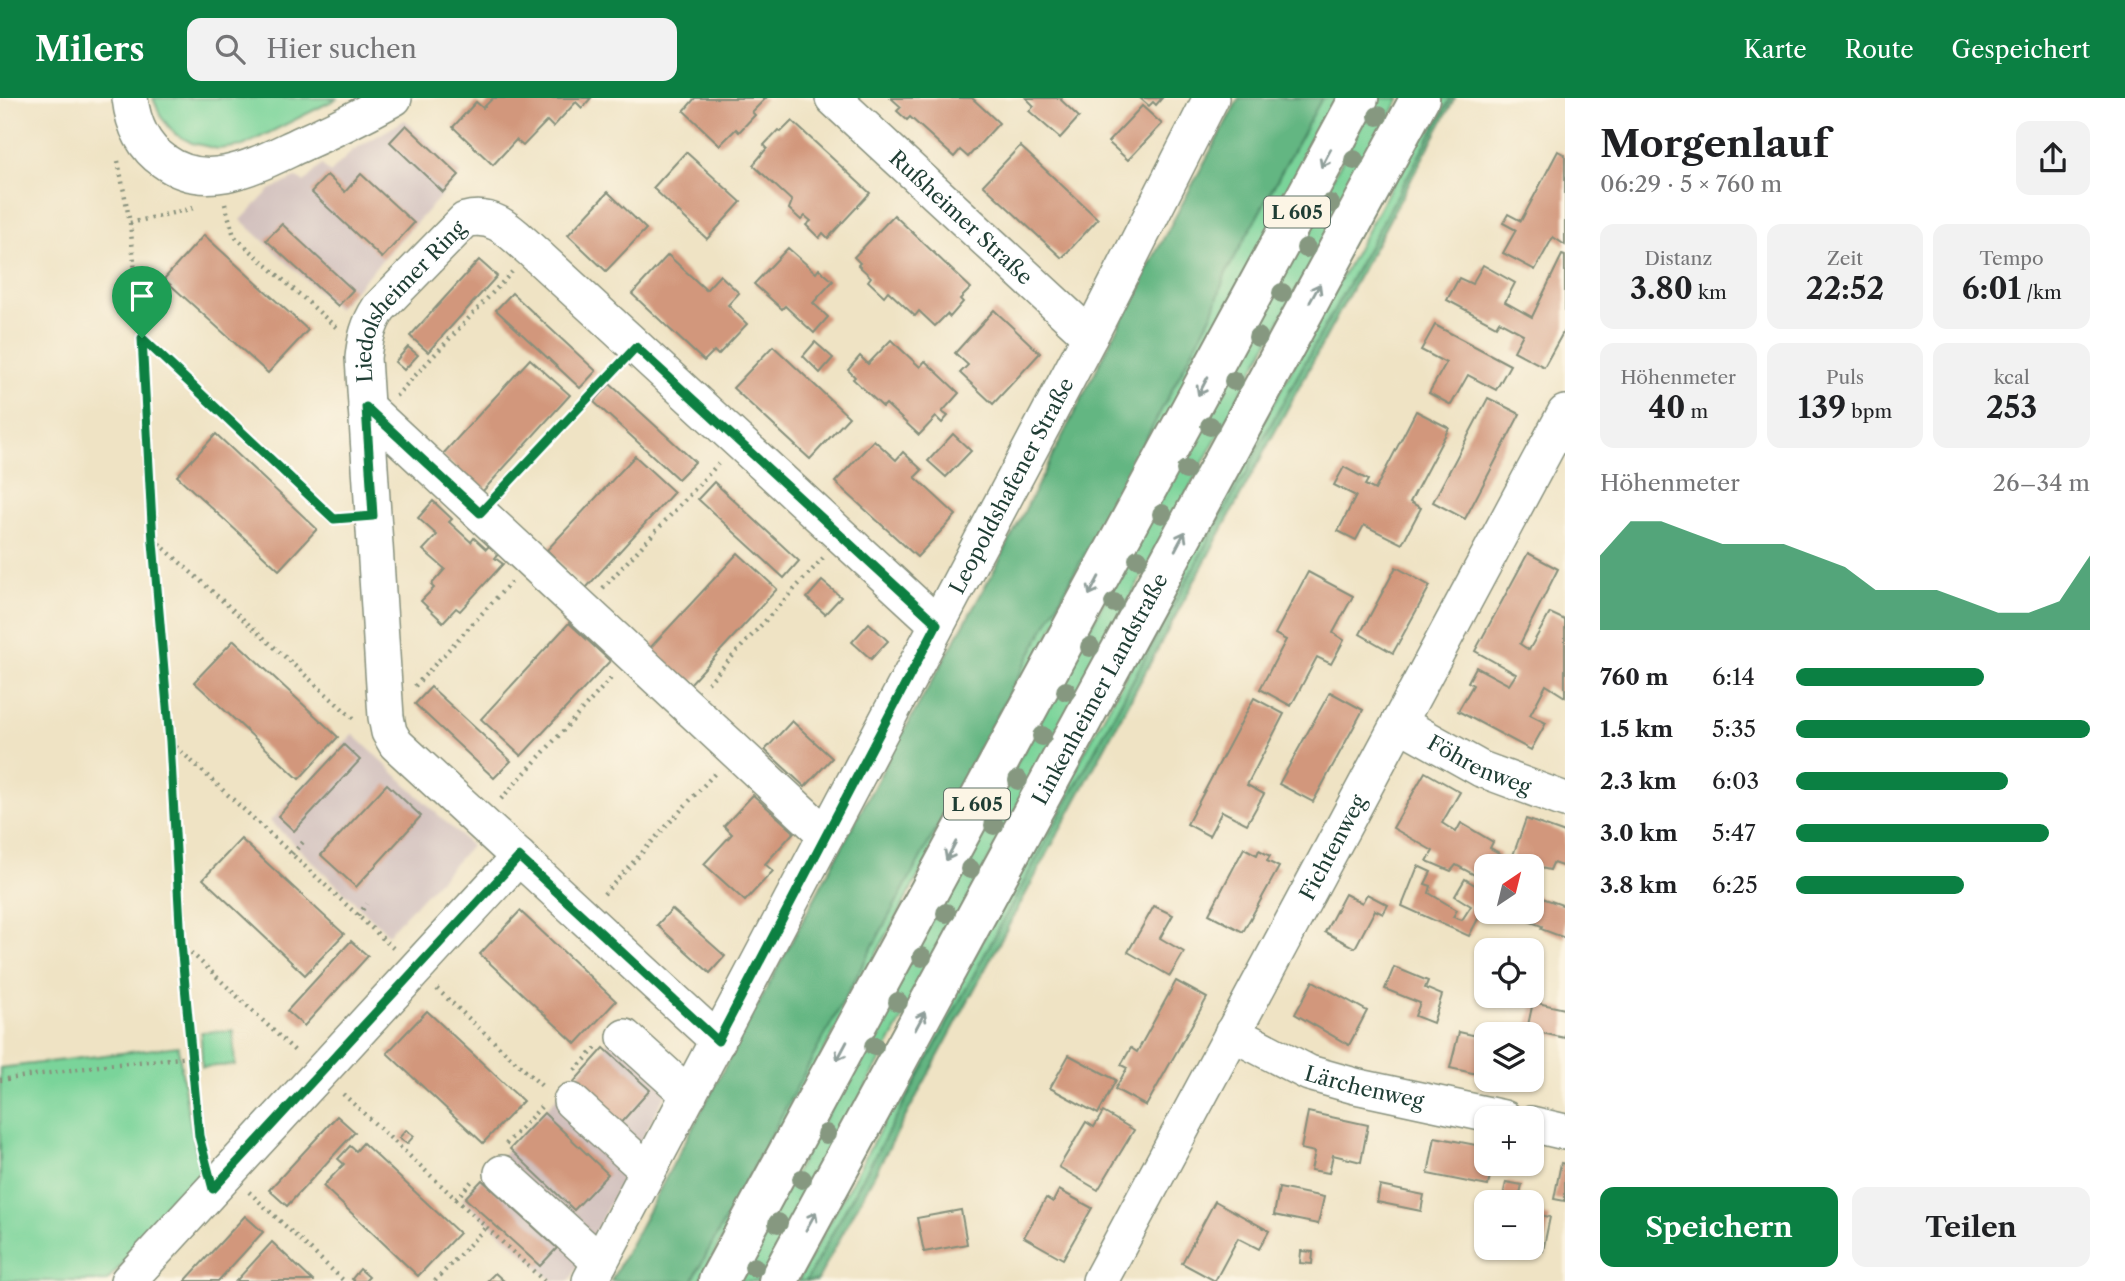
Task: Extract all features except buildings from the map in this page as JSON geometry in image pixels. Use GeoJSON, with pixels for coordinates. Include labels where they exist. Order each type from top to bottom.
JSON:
{"type":"FeatureCollection","features":[{"type":"Feature","properties":{"kind":"main road","name":"L 605"},"geometry":{"type":"LineString","coordinates":[[718,1281],[1359,98]]}},
{"type":"Feature","properties":{"kind":"main road","name":"Linkenheimer Landstraße"},"geometry":{"type":"LineString","coordinates":[[778,1281],[1420,98]]}},
{"type":"Feature","properties":{"kind":"street"},"geometry":{"type":"LineString","coordinates":[[130,100],[140,137],[150,150],[175,169],[191,175],[208,176],[248,169],[340,127],[394,98]]}},
{"type":"Feature","properties":{"kind":"street","name":"Rußheimer Straße"},"geometry":{"type":"LineString","coordinates":[[833,98],[1090,336]]}},
{"type":"Feature","properties":{"kind":"street","name":"Leopoldshafener Straße"},"geometry":{"type":"LineString","coordinates":[[595,1272],[1090,336],[1212,98]]}},
{"type":"Feature","properties":{"kind":"street","name":"Liedolsheimer Ring"},"geometry":{"type":"LineString","coordinates":[[388,724],[373,516],[371,412],[363,358],[365,338],[369,323],[379,309],[466,220],[486,217],[494,220],[531,250],[937,624]]}},
{"type":"Feature","properties":{"kind":"street"},"geometry":{"type":"LineString","coordinates":[[371,412],[827,835]]}},
{"type":"Feature","properties":{"kind":"street","name":"Fichtenweg"},"geometry":{"type":"LineString","coordinates":[[1100,1281],[1399,723],[1562,426]]}},
{"type":"Feature","properties":{"kind":"street","name":"Föhrenweg"},"geometry":{"type":"LineString","coordinates":[[1399,723],[1481,769],[1565,800]]}},
{"type":"Feature","properties":{"kind":"street"},"geometry":{"type":"LineString","coordinates":[[388,724],[396,744],[718,1041]]}},
{"type":"Feature","properties":{"kind":"street"},"geometry":{"type":"LineString","coordinates":[[128,1281],[519,857]]}},
{"type":"Feature","properties":{"kind":"street","name":"Lärchenweg"},"geometry":{"type":"LineString","coordinates":[[1232,1033],[1309,1073],[1355,1086],[1474,1112]]}},
{"type":"Feature","properties":{"kind":"street"},"geometry":{"type":"LineString","coordinates":[[625,1037],[690,1095]]}},
{"type":"Feature","properties":{"kind":"street"},"geometry":{"type":"LineString","coordinates":[[561,1098],[648,1171]]}},
{"type":"Feature","properties":{"kind":"street"},"geometry":{"type":"LineString","coordinates":[[1544,1127],[1565,1132]]}},
{"type":"Feature","properties":{"kind":"street"},"geometry":{"type":"LineString","coordinates":[[502,1173],[595,1272]]}},
{"type":"Feature","properties":{"kind":"path"},"geometry":{"type":"LineString","coordinates":[[117,158],[130,223],[142,338],[181,943],[199,1136],[220,1181],[344,1281]]}},
{"type":"Feature","properties":{"kind":"path"},"geometry":{"type":"LineString","coordinates":[[224,201],[234,236],[335,328],[365,338]]}},
{"type":"Feature","properties":{"kind":"path"},"geometry":{"type":"LineString","coordinates":[[371,412],[531,250]]}},
{"type":"Feature","properties":{"kind":"path"},"geometry":{"type":"LineString","coordinates":[[142,338],[334,519],[373,516]]}},
{"type":"Feature","properties":{"kind":"path"},"geometry":{"type":"LineString","coordinates":[[480,513],[636,347]]}},
{"type":"Feature","properties":{"kind":"path"},"geometry":{"type":"LineString","coordinates":[[583,609],[739,442]]}},
{"type":"Feature","properties":{"kind":"path"},"geometry":{"type":"LineString","coordinates":[[687,705],[843,537]]}},
{"type":"Feature","properties":{"kind":"path"},"geometry":{"type":"LineString","coordinates":[[153,538],[375,738],[531,560]]}},
{"type":"Feature","properties":{"kind":"path"},"geometry":{"type":"LineString","coordinates":[[480,822],[632,654]]}},
{"type":"Feature","properties":{"kind":"path"},"geometry":{"type":"LineString","coordinates":[[170,741],[415,969],[561,1098]]}},
{"type":"Feature","properties":{"kind":"path"},"geometry":{"type":"LineString","coordinates":[[584,916],[735,750]]}},
{"type":"Feature","properties":{"kind":"path"},"geometry":{"type":"LineString","coordinates":[[292,854],[303,842]]}},
{"type":"Feature","properties":{"kind":"path"},"geometry":{"type":"LineString","coordinates":[[358,915],[367,904]]}},
{"type":"Feature","properties":{"kind":"path"},"geometry":{"type":"LineString","coordinates":[[181,943],[544,1281]]}},
{"type":"Feature","properties":{"kind":"path"},"geometry":{"type":"LineString","coordinates":[[0,1080],[106,1065],[192,1057]]}},
{"type":"Feature","properties":{"kind":"path"},"geometry":{"type":"LineString","coordinates":[[435,1281],[486,1227]]}},
{"type":"Feature","properties":{"kind":"shaded area"},"geometry":{"type":"Polygon","coordinates":[[[405,120],[461,174],[337,309],[241,220],[270,190],[296,178],[304,182],[322,165],[330,173],[353,150],[405,120]]]}},
{"type":"Feature","properties":{"kind":"shaded area"},"geometry":{"type":"Polygon","coordinates":[[[353,734],[471,846],[388,934],[270,821],[353,734]]]}},
{"type":"Feature","properties":{"kind":"shaded area"},"geometry":{"type":"Polygon","coordinates":[[[627,1022],[677,1071],[570,1281],[553,1281],[462,1199],[627,1022]]]}},
{"type":"Feature","properties":{"kind":"green space"},"geometry":{"type":"Polygon","coordinates":[[[153,98],[338,98],[243,146],[218,149],[192,143],[175,134],[161,117],[153,98]]]}},
{"type":"Feature","properties":{"kind":"green space"},"geometry":{"type":"Polygon","coordinates":[[[1239,98],[1322,98],[1225,275],[1213,312],[1110,507],[692,1281],[611,1281],[896,745],[994,571],[1152,260],[1239,98]]]}},
{"type":"Feature","properties":{"kind":"green space"},"geometry":{"type":"Polygon","coordinates":[[[1322,98],[1340,98],[699,1281],[692,1281],[1110,507],[1213,312],[1225,275],[1322,98]]]}},
{"type":"Feature","properties":{"kind":"green space"},"geometry":{"type":"Polygon","coordinates":[[[1376,98],[1400,98],[761,1281],[737,1281],[1376,98]]]}},
{"type":"Feature","properties":{"kind":"green space"},"geometry":{"type":"Polygon","coordinates":[[[1439,98],[1451,98],[1256,451],[1247,473],[806,1281],[798,1281],[1439,98]]]}},
{"type":"Feature","properties":{"kind":"green space"},"geometry":{"type":"Polygon","coordinates":[[[1451,98],[1455,98],[817,1281],[806,1281],[1247,473],[1256,451],[1451,98]]]}},
{"type":"Feature","properties":{"kind":"green space"},"geometry":{"type":"Polygon","coordinates":[[[233,1031],[235,1065],[202,1067],[201,1032],[233,1031]]]}},
{"type":"Feature","properties":{"kind":"green space"},"geometry":{"type":"Polygon","coordinates":[[[178,1046],[201,1175],[194,1186],[107,1281],[0,1281],[0,1068],[178,1046]]]}},
{"type":"Feature","properties":{"kind":"route"},"geometry":{"type":"LineString","coordinates":[[142,338],[334,519],[373,516],[366,407],[480,513],[636,347],[937,624],[718,1041],[519,857],[213,1189],[199,1136],[181,943],[170,741],[153,542],[142,338]]}}]}
